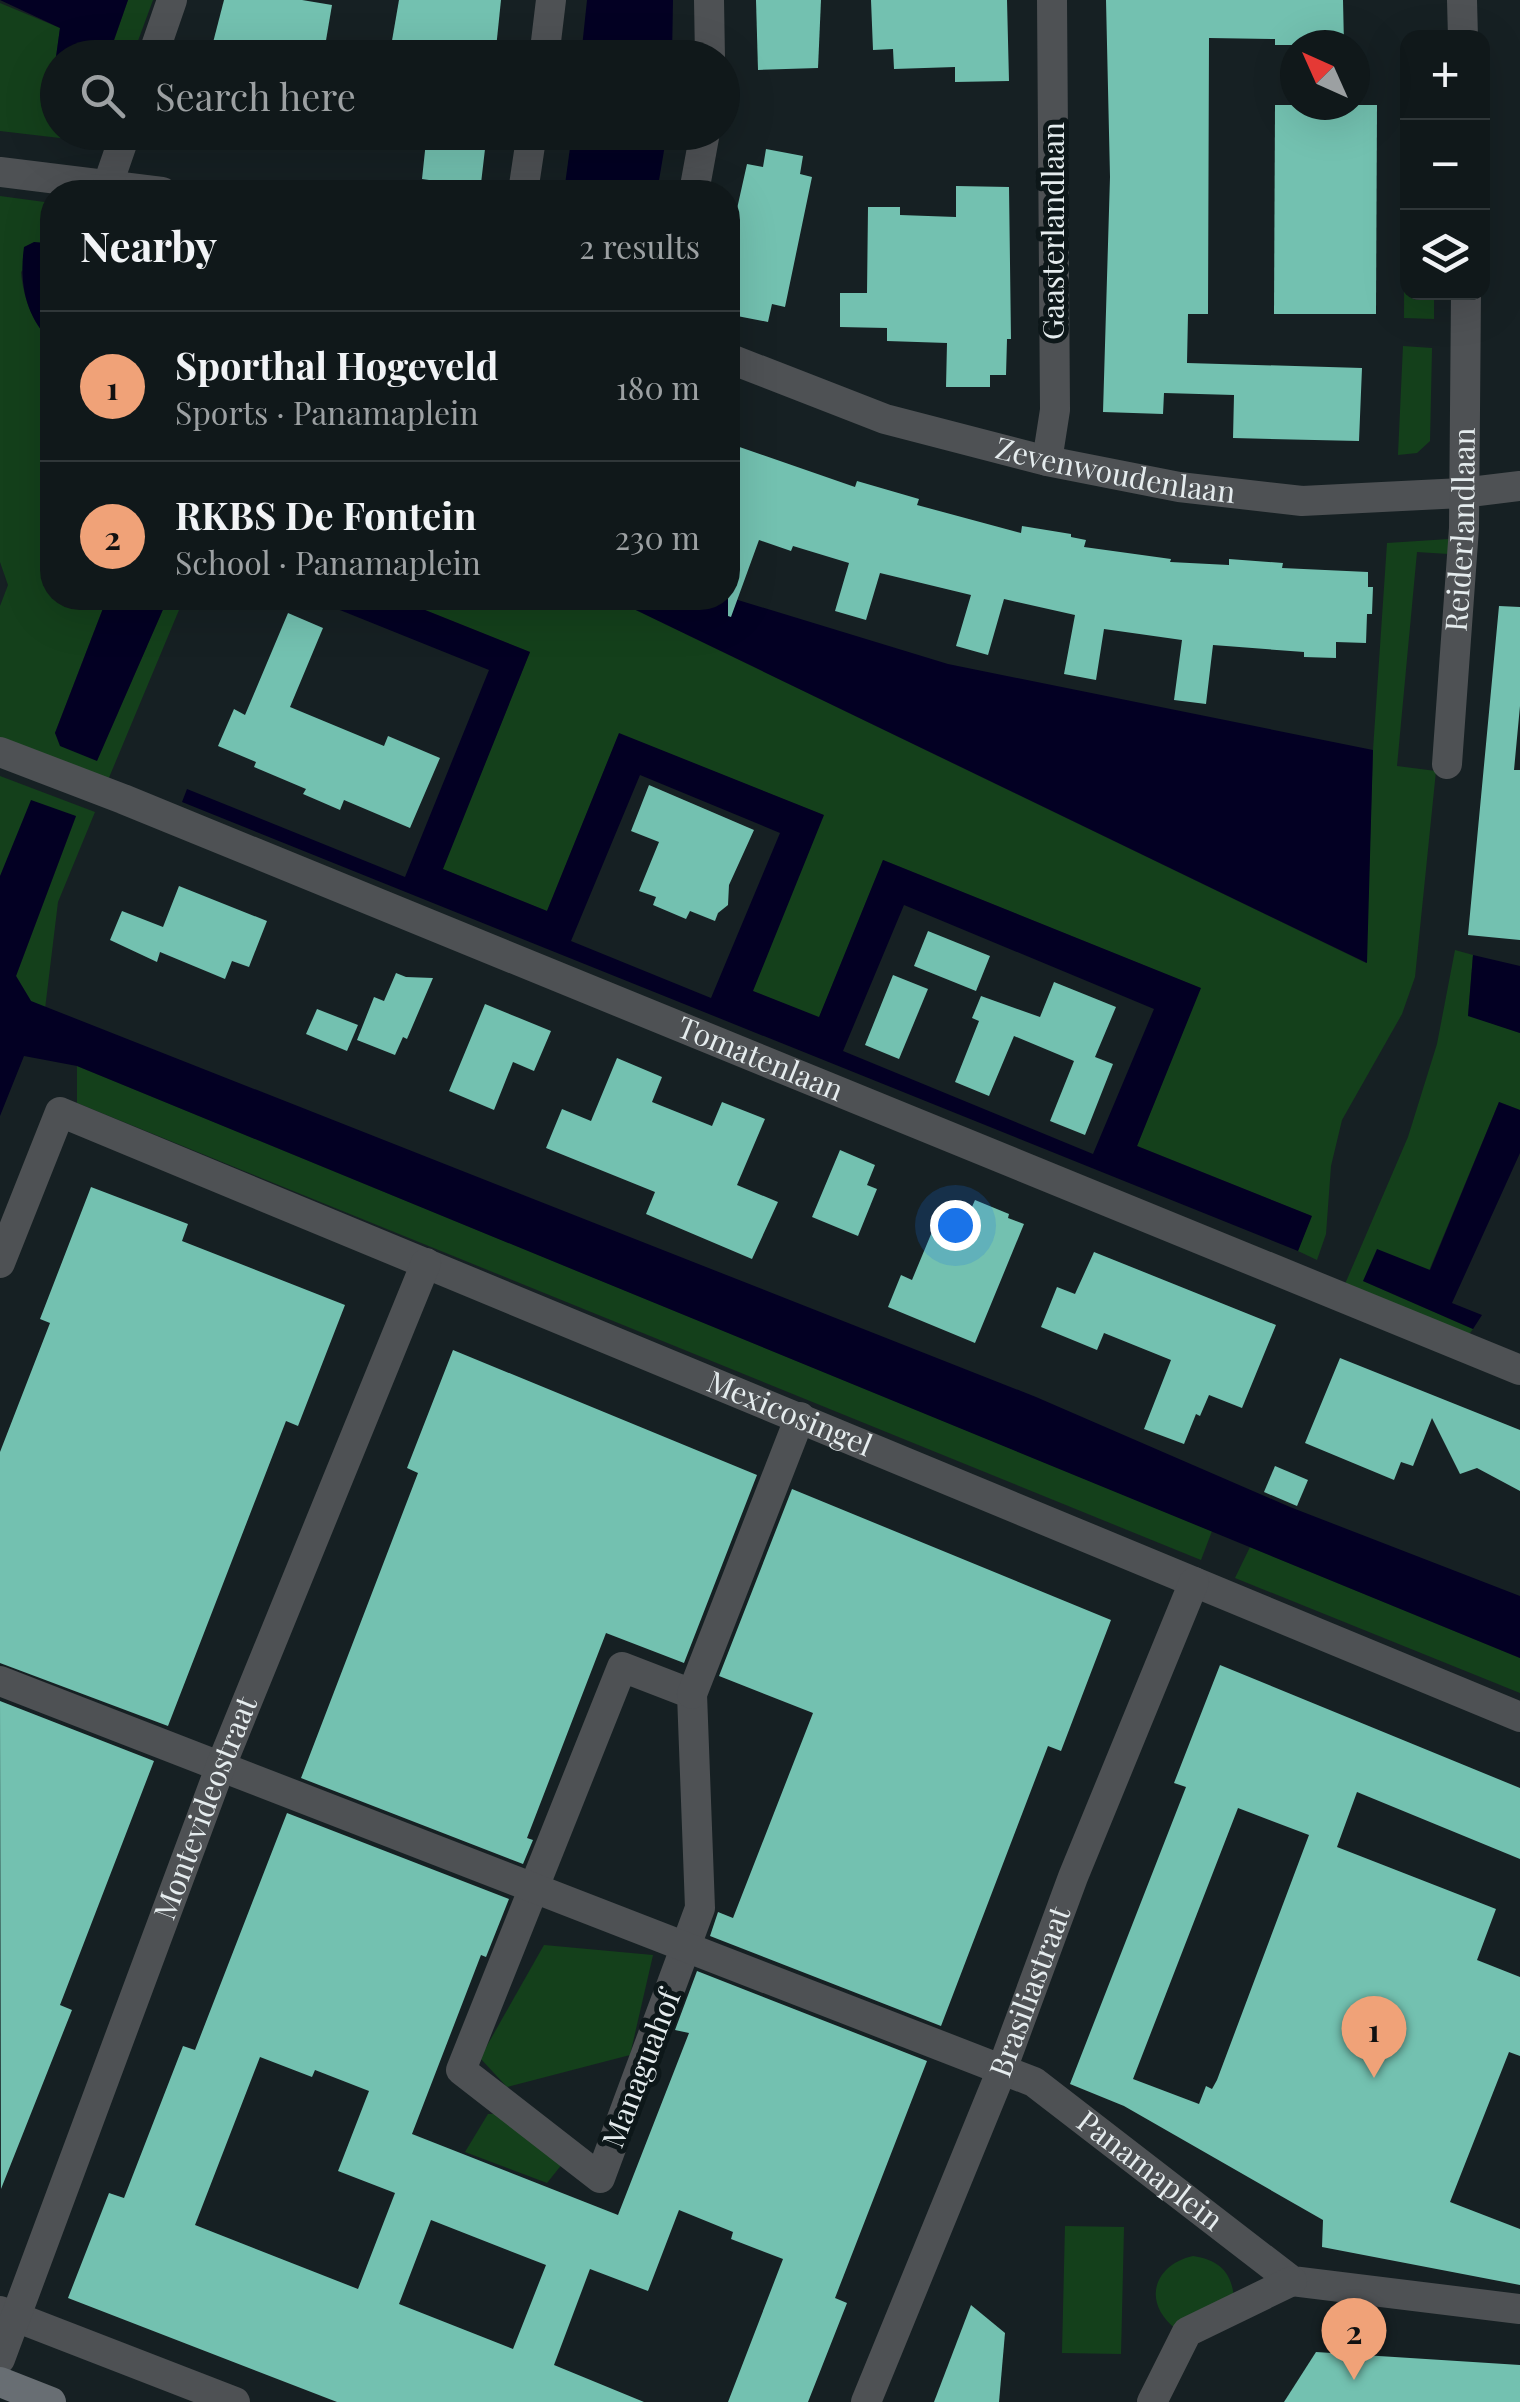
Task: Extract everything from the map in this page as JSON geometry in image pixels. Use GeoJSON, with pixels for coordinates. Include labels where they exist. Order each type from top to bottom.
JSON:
{"type":"FeatureCollection","features":[{"type":"Feature","properties":{"kind":"street"},"geometry":{"type":"LineString","coordinates":[[158,40],[172,0]]}},
{"type":"Feature","properties":{"kind":"street"},"geometry":{"type":"LineString","coordinates":[[546,40],[551,0]]}},
{"type":"Feature","properties":{"kind":"street"},"geometry":{"type":"LineString","coordinates":[[709,0],[710,40]]}},
{"type":"Feature","properties":{"kind":"street","name":"Gaasterlandlaan"},"geometry":{"type":"LineString","coordinates":[[1047,461],[1055,410],[1052,0]]}},
{"type":"Feature","properties":{"kind":"street"},"geometry":{"type":"LineString","coordinates":[[1462,0],[1464,30]]}},
{"type":"Feature","properties":{"kind":"street"},"geometry":{"type":"LineString","coordinates":[[109,180],[120,150]]}},
{"type":"Feature","properties":{"kind":"street"},"geometry":{"type":"LineString","coordinates":[[526,180],[530,150]]}},
{"type":"Feature","properties":{"kind":"street"},"geometry":{"type":"LineString","coordinates":[[696,180],[702,150]]}},
{"type":"Feature","properties":{"kind":"street"},"geometry":{"type":"LineString","coordinates":[[0,172],[72,180]]}},
{"type":"Feature","properties":{"kind":"street","name":"Reiderlandlaan"},"geometry":{"type":"LineString","coordinates":[[1447,764],[1464,528],[1466,300]]}},
{"type":"Feature","properties":{"kind":"street","name":"Zevenwoudenlaan"},"geometry":{"type":"LineString","coordinates":[[740,363],[886,419],[1047,461],[1179,486],[1302,502],[1520,486]]}},
{"type":"Feature","properties":{"kind":"street","name":"Tomatenlaan"},"geometry":{"type":"LineString","coordinates":[[0,752],[123,798],[1520,1370]]}},
{"type":"Feature","properties":{"kind":"street","name":"Mexicosingel"},"geometry":{"type":"LineString","coordinates":[[0,1263],[60,1112],[1520,1717]]}},
{"type":"Feature","properties":{"kind":"street","name":"Montevideostraat"},"geometry":{"type":"LineString","coordinates":[[0,2359],[8,2315],[220,1768],[426,1263]]}},
{"type":"Feature","properties":{"kind":"street","name":"Managuahof"},"geometry":{"type":"LineString","coordinates":[[692,1694],[622,1667],[461,2070],[600,2178],[700,1908],[692,1694],[800,1417]]}},
{"type":"Feature","properties":{"kind":"street","name":"Brasiliastraat"},"geometry":{"type":"LineString","coordinates":[[866,2402],[1194,1582]]}},
{"type":"Feature","properties":{"kind":"street","name":"Managuahof"},"geometry":{"type":"LineString","coordinates":[[0,1682],[1001,2072]]}},
{"type":"Feature","properties":{"kind":"street","name":"Panamaplein"},"geometry":{"type":"LineString","coordinates":[[1001,2072],[1034,2082],[1292,2281]]}},
{"type":"Feature","properties":{"kind":"street"},"geometry":{"type":"LineString","coordinates":[[1152,2402],[1187,2332],[1292,2281],[1520,2309]]}},
{"type":"Feature","properties":{"kind":"street"},"geometry":{"type":"LineString","coordinates":[[8,2315],[234,2402]]}},
{"type":"Feature","properties":{"kind":"street"},"geometry":{"type":"LineString","coordinates":[[0,2382],[51,2402]]}},
{"type":"Feature","properties":{"kind":"green space"},"geometry":{"type":"Polygon","coordinates":[[[128,0],[153,0],[138,40],[114,40],[128,0]]]}},
{"type":"Feature","properties":{"kind":"green space"},"geometry":{"type":"Polygon","coordinates":[[[0,3],[60,28],[58,40],[40,40],[40,136],[0,131],[0,3]]]}},
{"type":"Feature","properties":{"kind":"green space"},"geometry":{"type":"Polygon","coordinates":[[[0,196],[40,201],[40,251],[21,272],[30,310],[40,328],[40,610],[102,610],[55,733],[97,760],[163,610],[179,610],[108,780],[0,738],[0,606],[8,585],[0,562],[0,196]]]}},
{"type":"Feature","properties":{"kind":"green space"},"geometry":{"type":"Polygon","coordinates":[[[1404,300],[1434,300],[1434,319],[1404,318],[1404,300]]]}},
{"type":"Feature","properties":{"kind":"green space"},"geometry":{"type":"Polygon","coordinates":[[[1403,346],[1432,348],[1430,441],[1417,453],[1398,455],[1403,346]]]}},
{"type":"Feature","properties":{"kind":"green space"},"geometry":{"type":"Polygon","coordinates":[[[1449,539],[1449,554],[1417,552],[1397,766],[1436,771],[1415,977],[1402,1014],[1342,1120],[1331,1166],[1326,1234],[1317,1260],[1298,1251],[1311,1216],[1137,1146],[1200,988],[883,860],[819,1018],[752,991],[823,815],[619,734],[547,911],[442,869],[530,652],[425,610],[636,610],[1366,963],[1373,750],[1387,543],[1449,539]]]}},
{"type":"Feature","properties":{"kind":"green space"},"geometry":{"type":"Polygon","coordinates":[[[0,776],[95,812],[58,902],[45,1009],[31,1001],[16,976],[76,816],[0,876],[0,776]]]}},
{"type":"Feature","properties":{"kind":"green space"},"geometry":{"type":"Polygon","coordinates":[[[1455,950],[1473,955],[1468,1015],[1520,1033],[1520,1110],[1499,1102],[1428,1273],[1363,1281],[1473,1329],[1467,1337],[1345,1284],[1408,1137],[1437,1044],[1455,950]]]}},
{"type":"Feature","properties":{"kind":"green space"},"geometry":{"type":"Polygon","coordinates":[[[77,1066],[1212,1531],[1201,1560],[77,1103],[77,1066]]]}},
{"type":"Feature","properties":{"kind":"green space"},"geometry":{"type":"Polygon","coordinates":[[[1250,1547],[1520,1658],[1520,1693],[1235,1578],[1250,1547]]]}},
{"type":"Feature","properties":{"kind":"green space"},"geometry":{"type":"Polygon","coordinates":[[[544,1945],[653,1955],[630,2055],[507,2087],[480,2058],[544,1945]]]}},
{"type":"Feature","properties":{"kind":"green space"},"geometry":{"type":"Polygon","coordinates":[[[488,2114],[499,2114],[563,2163],[547,2183],[465,2152],[488,2114]]]}},
{"type":"Feature","properties":{"kind":"green space"},"geometry":{"type":"Polygon","coordinates":[[[1065,2226],[1124,2227],[1121,2354],[1062,2353],[1065,2226]]]}},
{"type":"Feature","properties":{"kind":"green space"},"geometry":{"type":"Polygon","coordinates":[[[1193,2256],[1223,2269],[1234,2299],[1176,2329],[1159,2308],[1157,2286],[1169,2268],[1193,2256]]]}},
{"type":"Feature","properties":{"kind":"water"},"geometry":{"type":"Polygon","coordinates":[[[0,0],[128,0],[114,40],[58,40],[60,28],[0,0]]]}},
{"type":"Feature","properties":{"kind":"water"},"geometry":{"type":"Polygon","coordinates":[[[587,0],[673,0],[672,40],[583,40],[587,0]]]}},
{"type":"Feature","properties":{"kind":"water"},"geometry":{"type":"Polygon","coordinates":[[[570,150],[664,150],[659,180],[566,180],[570,150]]]}},
{"type":"Feature","properties":{"kind":"water"},"geometry":{"type":"Polygon","coordinates":[[[40,242],[40,328],[26,298],[22,273],[24,247],[40,242]]]}},
{"type":"Feature","properties":{"kind":"water"},"geometry":{"type":"Polygon","coordinates":[[[740,601],[948,664],[1373,750],[1367,963],[636,610],[740,610],[740,601]]]}},
{"type":"Feature","properties":{"kind":"water"},"geometry":{"type":"Polygon","coordinates":[[[102,610],[163,610],[97,761],[60,746],[55,733],[102,610]]]}},
{"type":"Feature","properties":{"kind":"water"},"geometry":{"type":"Polygon","coordinates":[[[340,610],[425,610],[530,652],[443,869],[547,911],[619,733],[824,815],[753,991],[819,1017],[883,860],[1201,988],[1137,1146],[1312,1216],[1298,1251],[182,802],[187,789],[405,877],[489,670],[340,610]],[[640,775],[571,941],[711,998],[780,833],[640,775]],[[904,905],[843,1051],[1093,1154],[1154,1009],[904,905]]]}},
{"type":"Feature","properties":{"kind":"water"},"geometry":{"type":"Polygon","coordinates":[[[31,800],[76,816],[16,976],[31,1001],[1036,1397],[1290,1507],[1520,1596],[1520,1658],[77,1066],[24,1056],[0,1116],[0,876],[31,800]]]}},
{"type":"Feature","properties":{"kind":"water"},"geometry":{"type":"Polygon","coordinates":[[[1473,955],[1520,966],[1520,1033],[1468,1016],[1473,955]]]}},
{"type":"Feature","properties":{"kind":"water"},"geometry":{"type":"Polygon","coordinates":[[[1499,1102],[1520,1110],[1520,1153],[1452,1303],[1482,1315],[1473,1329],[1363,1281],[1377,1249],[1430,1270],[1499,1102]]]}},
{"type":"Feature","properties":{"kind":"building"},"geometry":{"type":"Polygon","coordinates":[[[224,0],[302,0],[332,5],[326,40],[214,40],[224,0]]]}},
{"type":"Feature","properties":{"kind":"building"},"geometry":{"type":"Polygon","coordinates":[[[399,0],[501,0],[497,40],[392,40],[399,0]]]}},
{"type":"Feature","properties":{"kind":"building"},"geometry":{"type":"Polygon","coordinates":[[[756,0],[821,0],[818,68],[758,70],[756,0]]]}},
{"type":"Feature","properties":{"kind":"building"},"geometry":{"type":"Polygon","coordinates":[[[871,0],[1007,0],[1009,81],[955,82],[955,67],[894,69],[893,49],[873,50],[871,0]]]}},
{"type":"Feature","properties":{"kind":"building"},"geometry":{"type":"Polygon","coordinates":[[[1106,0],[1343,0],[1344,30],[1280,30],[1280,45],[1275,45],[1275,39],[1209,38],[1208,314],[1188,314],[1187,363],[1362,368],[1359,441],[1233,438],[1234,395],[1164,393],[1163,414],[1103,412],[1110,177],[1106,0]]]}},
{"type":"Feature","properties":{"kind":"building"},"geometry":{"type":"Polygon","coordinates":[[[1275,105],[1280,105],[1280,120],[1370,120],[1370,105],[1377,105],[1376,314],[1274,314],[1275,105]]]}},
{"type":"Feature","properties":{"kind":"building"},"geometry":{"type":"Polygon","coordinates":[[[766,149],[803,156],[800,174],[812,177],[785,307],[772,304],[768,322],[740,317],[740,195],[747,164],[763,167],[766,149]]]}},
{"type":"Feature","properties":{"kind":"building"},"geometry":{"type":"Polygon","coordinates":[[[425,150],[485,150],[481,180],[422,179],[425,150]]]}},
{"type":"Feature","properties":{"kind":"building"},"geometry":{"type":"Polygon","coordinates":[[[956,186],[1009,187],[1011,339],[1007,339],[1006,375],[990,375],[990,387],[946,387],[947,343],[887,341],[887,328],[840,327],[840,293],[867,293],[868,207],[900,207],[900,215],[956,217],[956,186]]]}},
{"type":"Feature","properties":{"kind":"building"},"geometry":{"type":"Polygon","coordinates":[[[740,447],[855,487],[857,481],[919,499],[917,505],[1021,533],[1022,526],[1071,534],[1086,540],[1084,547],[1171,559],[1170,562],[1229,565],[1229,559],[1283,563],[1282,568],[1368,572],[1368,587],[1373,587],[1372,614],[1367,614],[1366,643],[1336,642],[1336,658],[1213,645],[1206,704],[1174,700],[1182,640],[1104,629],[1096,680],[1064,674],[1075,615],[1004,599],[988,655],[956,646],[971,595],[880,573],[866,620],[835,611],[849,563],[759,540],[740,592],[740,447]]]}},
{"type":"Feature","properties":{"kind":"building"},"geometry":{"type":"Polygon","coordinates":[[[1499,606],[1520,607],[1520,706],[1514,770],[1520,770],[1520,940],[1468,935],[1499,606]]]}},
{"type":"Feature","properties":{"kind":"building"},"geometry":{"type":"Polygon","coordinates":[[[288,613],[323,628],[290,707],[384,746],[388,736],[440,758],[410,828],[344,800],[340,810],[303,794],[306,789],[254,767],[256,762],[218,746],[234,709],[245,715],[288,613]]]}},
{"type":"Feature","properties":{"kind":"building"},"geometry":{"type":"Polygon","coordinates":[[[649,785],[754,830],[729,885],[728,905],[715,921],[690,911],[686,919],[653,905],[656,897],[639,891],[659,842],[631,831],[649,785]]]}},
{"type":"Feature","properties":{"kind":"building"},"geometry":{"type":"Polygon","coordinates":[[[179,886],[267,921],[249,967],[232,961],[225,979],[160,952],[157,962],[110,940],[122,911],[163,927],[179,886]]]}},
{"type":"Feature","properties":{"kind":"building"},"geometry":{"type":"Polygon","coordinates":[[[928,931],[990,956],[976,991],[914,966],[928,931]]]}},
{"type":"Feature","properties":{"kind":"building"},"geometry":{"type":"Polygon","coordinates":[[[396,973],[433,978],[407,1039],[403,1037],[395,1055],[357,1040],[374,997],[384,1001],[396,973]]]}},
{"type":"Feature","properties":{"kind":"building"},"geometry":{"type":"Polygon","coordinates":[[[893,975],[928,989],[899,1059],[865,1045],[893,975]]]}},
{"type":"Feature","properties":{"kind":"building"},"geometry":{"type":"Polygon","coordinates":[[[1054,982],[1116,1007],[1095,1057],[1113,1064],[1085,1135],[1050,1121],[1074,1061],[1014,1036],[989,1096],[955,1082],[979,1021],[972,1018],[981,996],[1040,1017],[1054,982]]]}},
{"type":"Feature","properties":{"kind":"building"},"geometry":{"type":"Polygon","coordinates":[[[485,1004],[551,1031],[534,1071],[513,1062],[494,1110],[449,1091],[485,1004]]]}},
{"type":"Feature","properties":{"kind":"building"},"geometry":{"type":"Polygon","coordinates":[[[317,1009],[358,1025],[347,1051],[306,1034],[317,1009]]]}},
{"type":"Feature","properties":{"kind":"building"},"geometry":{"type":"Polygon","coordinates":[[[617,1058],[662,1077],[652,1102],[712,1126],[722,1102],[765,1119],[737,1185],[778,1202],[752,1259],[646,1214],[655,1192],[546,1148],[562,1109],[591,1121],[617,1058]]]}},
{"type":"Feature","properties":{"kind":"building"},"geometry":{"type":"Polygon","coordinates":[[[840,1150],[875,1165],[867,1185],[877,1189],[858,1236],[812,1217],[840,1150]]]}},
{"type":"Feature","properties":{"kind":"building"},"geometry":{"type":"Polygon","coordinates":[[[91,1187],[188,1224],[182,1241],[345,1305],[298,1426],[286,1421],[168,1726],[0,1663],[0,1452],[50,1323],[40,1319],[91,1187]]]}},
{"type":"Feature","properties":{"kind":"building"},"geometry":{"type":"Polygon","coordinates":[[[975,1200],[1024,1224],[975,1343],[888,1307],[901,1275],[912,1280],[939,1215],[964,1225],[975,1200]]]}},
{"type":"Feature","properties":{"kind":"building"},"geometry":{"type":"Polygon","coordinates":[[[1094,1252],[1276,1325],[1242,1408],[1209,1395],[1184,1444],[1144,1429],[1171,1360],[1104,1333],[1097,1350],[1041,1327],[1057,1287],[1075,1294],[1094,1252]]]}},
{"type":"Feature","properties":{"kind":"building"},"geometry":{"type":"Polygon","coordinates":[[[453,1350],[757,1475],[684,1663],[606,1633],[527,1838],[533,1840],[523,1864],[301,1778],[418,1473],[407,1468],[453,1350]]]}},
{"type":"Feature","properties":{"kind":"building"},"geometry":{"type":"Polygon","coordinates":[[[1340,1358],[1520,1430],[1520,1491],[1477,1468],[1460,1474],[1432,1418],[1413,1466],[1401,1462],[1394,1480],[1305,1443],[1340,1358]]]}},
{"type":"Feature","properties":{"kind":"building"},"geometry":{"type":"Polygon","coordinates":[[[1275,1466],[1308,1480],[1297,1506],[1264,1492],[1275,1466]]]}},
{"type":"Feature","properties":{"kind":"building"},"geometry":{"type":"Polygon","coordinates":[[[792,1489],[1111,1620],[1061,1751],[1048,1746],[941,2026],[710,1936],[718,1912],[733,1918],[813,1713],[719,1676],[792,1489]]]}},
{"type":"Feature","properties":{"kind":"building"},"geometry":{"type":"Polygon","coordinates":[[[1220,1665],[1520,1788],[1520,1859],[1357,1792],[1337,1847],[1496,1909],[1477,1960],[1520,1977],[1520,2056],[1509,2052],[1450,2202],[1520,2229],[1520,2285],[1322,2247],[1323,2220],[1124,2106],[1070,2084],[1186,1787],[1174,1783],[1220,1665]],[[1238,1808],[1133,2079],[1199,2104],[1206,2086],[1212,2089],[1309,1835],[1238,1808]]]}},
{"type":"Feature","properties":{"kind":"building"},"geometry":{"type":"Polygon","coordinates":[[[0,1701],[154,1761],[60,2005],[72,2010],[1,2189],[0,1701]]]}},
{"type":"Feature","properties":{"kind":"building"},"geometry":{"type":"Polygon","coordinates":[[[287,1813],[509,1899],[486,1957],[481,1955],[412,2134],[618,2215],[689,2033],[675,2030],[697,1971],[927,2061],[835,2298],[847,2303],[808,2402],[728,2402],[783,2259],[731,2239],[733,2232],[679,2210],[648,2291],[590,2269],[554,2365],[644,2402],[337,2402],[68,2298],[109,2193],[124,2198],[183,2046],[195,2050],[287,1813]],[[260,2057],[195,2225],[358,2289],[395,2193],[338,2171],[369,2091],[315,2070],[312,2077],[260,2057]],[[431,2220],[399,2304],[513,2349],[546,2265],[431,2220]]]}},
{"type":"Feature","properties":{"kind":"building"},"geometry":{"type":"Polygon","coordinates":[[[971,2305],[1005,2333],[999,2402],[934,2402],[971,2305]]]}},
{"type":"Feature","properties":{"kind":"building"},"geometry":{"type":"Polygon","coordinates":[[[1316,2352],[1520,2365],[1520,2402],[1284,2402],[1316,2352]]]}},
{"type":"Feature","properties":{"kind":"place","name":"Sporthal Hogeveld"},"geometry":{"type":"Point","coordinates":[1374,2078]}},
{"type":"Feature","properties":{"kind":"place","name":"RKBS De Fontein"},"geometry":{"type":"Point","coordinates":[1354,2380]}}]}
